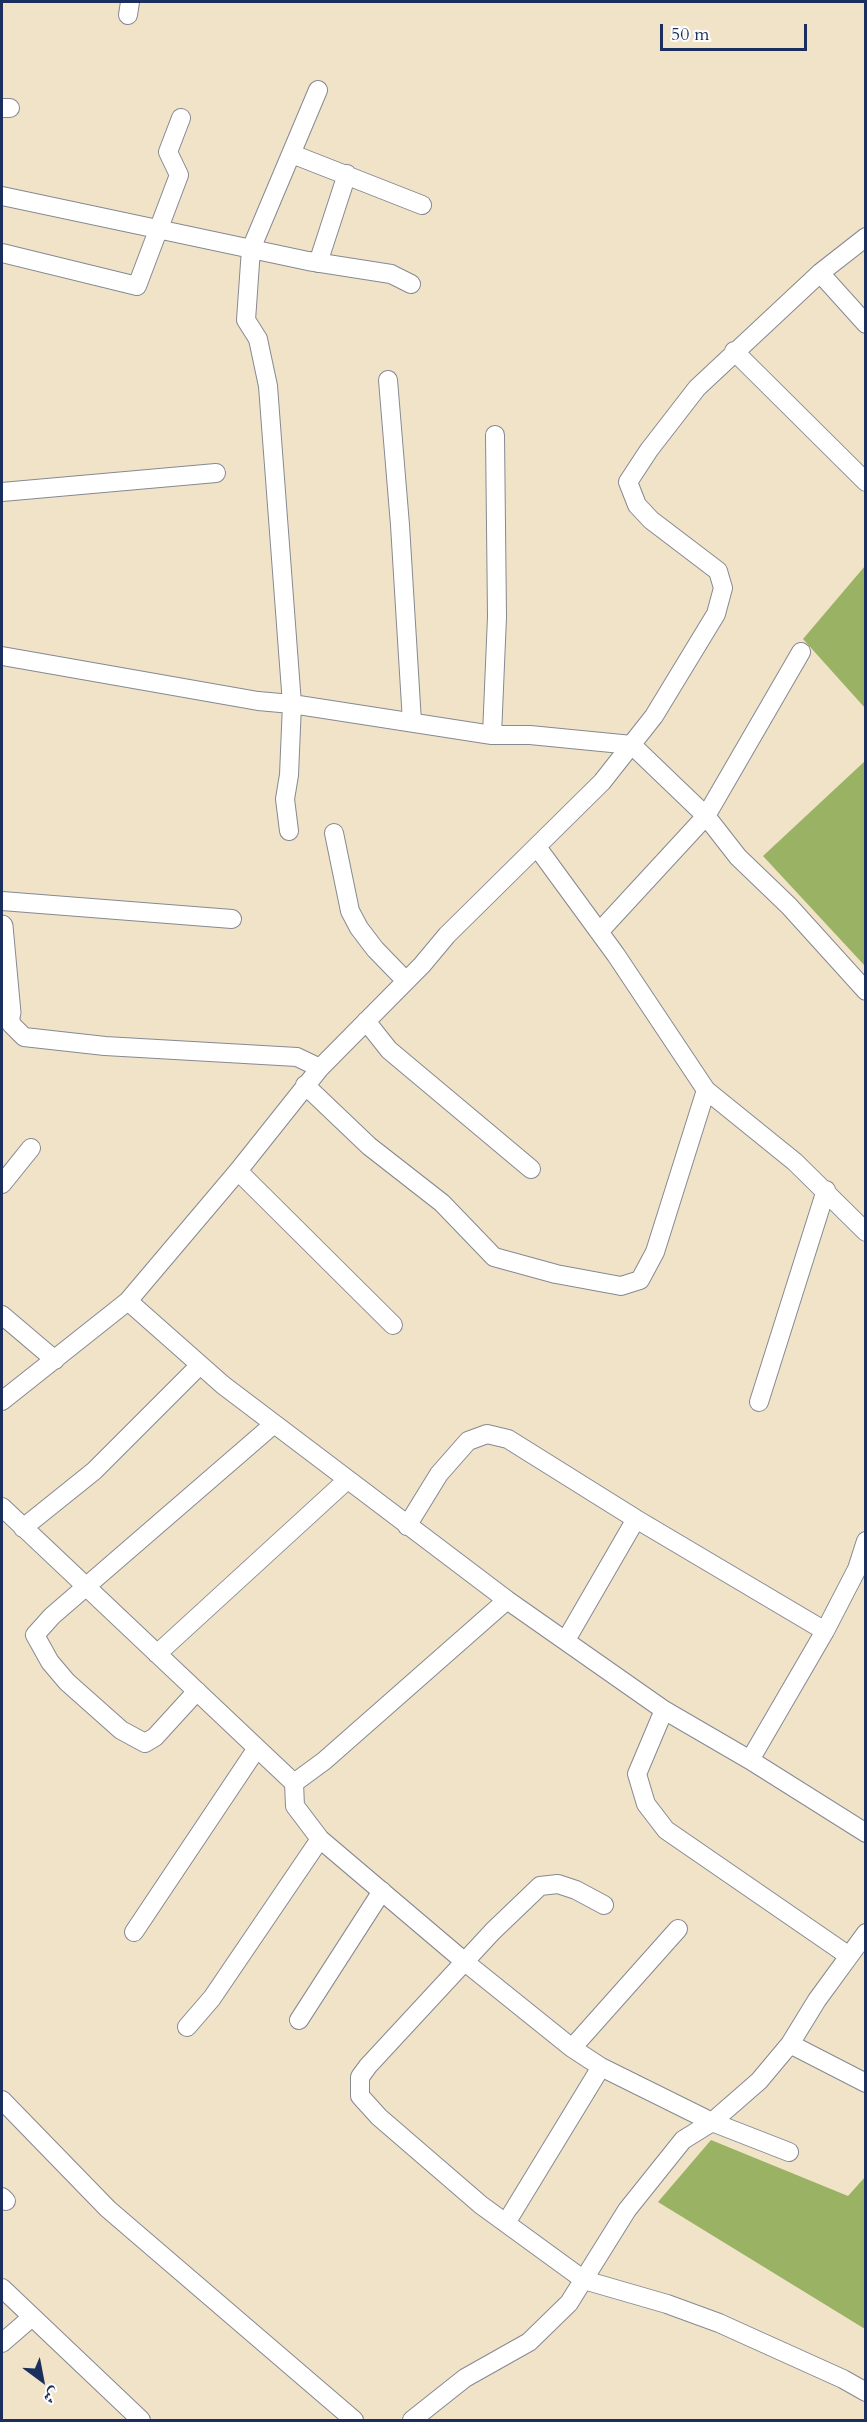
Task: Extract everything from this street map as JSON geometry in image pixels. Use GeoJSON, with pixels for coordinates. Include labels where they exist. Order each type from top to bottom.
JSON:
{"type":"FeatureCollection","features":[{"type":"Feature","properties":{"kind":"street"},"geometry":{"type":"LineString","coordinates":[[289,831],[285,799],[289,775],[292,704],[268,386],[258,339],[246,321],[251,249],[318,90]]}},
{"type":"Feature","properties":{"kind":"street"},"geometry":{"type":"LineString","coordinates":[[2,253],[137,286],[179,175],[168,152],[181,118]]}},
{"type":"Feature","properties":{"kind":"street"},"geometry":{"type":"LineString","coordinates":[[292,154],[422,205]]}},
{"type":"Feature","properties":{"kind":"street"},"geometry":{"type":"LineString","coordinates":[[318,263],[347,174]]}},
{"type":"Feature","properties":{"kind":"street"},"geometry":{"type":"LineString","coordinates":[[2,196],[318,263],[391,274],[411,284]]}},
{"type":"Feature","properties":{"kind":"street"},"geometry":{"type":"LineString","coordinates":[[2,1401],[128,1301],[238,1171],[320,1068],[406,981],[447,935],[602,782],[654,716],[716,614],[723,588],[718,571],[651,520],[636,505],[628,482],[649,450],[697,388],[820,273],[866,237]]}},
{"type":"Feature","properties":{"kind":"street"},"geometry":{"type":"LineString","coordinates":[[820,273],[866,324]]}},
{"type":"Feature","properties":{"kind":"street"},"geometry":{"type":"LineString","coordinates":[[734,351],[866,482]]}},
{"type":"Feature","properties":{"kind":"street"},"geometry":{"type":"LineString","coordinates":[[388,380],[400,525],[412,722]]}},
{"type":"Feature","properties":{"kind":"street"},"geometry":{"type":"LineString","coordinates":[[492,735],[497,606],[495,435]]}},
{"type":"Feature","properties":{"kind":"street"},"geometry":{"type":"LineString","coordinates":[[2,492],[216,472]]}},
{"type":"Feature","properties":{"kind":"street"},"geometry":{"type":"LineString","coordinates":[[599,932],[706,816],[801,652]]}},
{"type":"Feature","properties":{"kind":"street"},"geometry":{"type":"LineString","coordinates":[[2,657],[258,701],[292,704],[492,735],[530,735],[632,745],[706,816],[738,857],[789,906],[866,991]]}},
{"type":"Feature","properties":{"kind":"street"},"geometry":{"type":"LineString","coordinates":[[334,833],[350,911],[359,928],[375,949],[406,981]]}},
{"type":"Feature","properties":{"kind":"street"},"geometry":{"type":"LineString","coordinates":[[537,847],[599,932],[706,1090],[795,1162],[826,1190],[866,1232]]}},
{"type":"Feature","properties":{"kind":"street"},"geometry":{"type":"LineString","coordinates":[[2,901],[232,919]]}},
{"type":"Feature","properties":{"kind":"street"},"geometry":{"type":"LineString","coordinates":[[2,926],[6,1014],[11,1024],[24,1037],[105,1046],[297,1057],[320,1068]]}},
{"type":"Feature","properties":{"kind":"street"},"geometry":{"type":"LineString","coordinates":[[366,1021],[389,1050],[531,1169]]}},
{"type":"Feature","properties":{"kind":"street"},"geometry":{"type":"LineString","coordinates":[[305,1085],[369,1146],[442,1203],[494,1257],[556,1274],[621,1286],[640,1280],[655,1252],[706,1090]]}},
{"type":"Feature","properties":{"kind":"street"},"geometry":{"type":"LineString","coordinates":[[2,1184],[31,1148]]}},
{"type":"Feature","properties":{"kind":"street"},"geometry":{"type":"LineString","coordinates":[[238,1171],[393,1325]]}},
{"type":"Feature","properties":{"kind":"street"},"geometry":{"type":"LineString","coordinates":[[759,1402],[826,1190]]}},
{"type":"Feature","properties":{"kind":"street"},"geometry":{"type":"LineString","coordinates":[[128,1301],[200,1365],[274,1424],[507,1600],[664,1710],[750,1760],[866,1833]]}},
{"type":"Feature","properties":{"kind":"street"},"geometry":{"type":"LineString","coordinates":[[2,1316],[55,1360]]}},
{"type":"Feature","properties":{"kind":"street"},"geometry":{"type":"LineString","coordinates":[[23,1528],[94,1471],[200,1365]]}},
{"type":"Feature","properties":{"kind":"street"},"geometry":{"type":"LineString","coordinates":[[196,1691],[155,1737],[145,1743],[121,1730],[67,1682],[50,1662],[35,1635],[52,1616],[274,1424]]}},
{"type":"Feature","properties":{"kind":"street"},"geometry":{"type":"LineString","coordinates":[[407,1526],[447,1466],[468,1441],[487,1434],[508,1439],[636,1519],[825,1631]]}},
{"type":"Feature","properties":{"kind":"street"},"geometry":{"type":"LineString","coordinates":[[157,1654],[347,1480]]}},
{"type":"Feature","properties":{"kind":"street"},"geometry":{"type":"LineString","coordinates":[[2,1507],[294,1784],[295,1806],[320,1839],[465,1962],[572,2048],[601,2067],[712,2122],[789,2152]]}},
{"type":"Feature","properties":{"kind":"street"},"geometry":{"type":"LineString","coordinates":[[566,1640],[636,1519]]}},
{"type":"Feature","properties":{"kind":"street"},"geometry":{"type":"LineString","coordinates":[[750,1760],[825,1631],[857,1569],[866,1541]]}},
{"type":"Feature","properties":{"kind":"street"},"geometry":{"type":"LineString","coordinates":[[294,1784],[324,1761],[507,1600]]}},
{"type":"Feature","properties":{"kind":"street"},"geometry":{"type":"LineString","coordinates":[[664,1710],[637,1774],[646,1804],[666,1830],[849,1956]]}},
{"type":"Feature","properties":{"kind":"street"},"geometry":{"type":"LineString","coordinates":[[134,1932],[257,1748]]}},
{"type":"Feature","properties":{"kind":"street"},"geometry":{"type":"LineString","coordinates":[[187,2027],[212,1998],[320,1839]]}},
{"type":"Feature","properties":{"kind":"street"},"geometry":{"type":"LineString","coordinates":[[604,1905],[576,1890],[558,1884],[540,1886],[514,1910],[360,2077],[360,2096],[379,2117],[481,2205],[584,2280],[667,2304],[719,2323],[866,2391]]}},
{"type":"Feature","properties":{"kind":"street"},"geometry":{"type":"LineString","coordinates":[[299,2020],[382,1891]]}},
{"type":"Feature","properties":{"kind":"street"},"geometry":{"type":"LineString","coordinates":[[572,2048],[678,1929]]}},
{"type":"Feature","properties":{"kind":"street"},"geometry":{"type":"LineString","coordinates":[[424,2417],[465,2378],[529,2342],[569,2303],[627,2210],[683,2140],[712,2122],[759,2081],[790,2044],[817,2000],[866,1933]]}},
{"type":"Feature","properties":{"kind":"street"},"geometry":{"type":"LineString","coordinates":[[790,2044],[866,2083]]}},
{"type":"Feature","properties":{"kind":"street"},"geometry":{"type":"LineString","coordinates":[[506,2223],[601,2067]]}},
{"type":"Feature","properties":{"kind":"street"},"geometry":{"type":"LineString","coordinates":[[2,2100],[108,2209],[354,2421]]}},
{"type":"Feature","properties":{"kind":"street"},"geometry":{"type":"LineString","coordinates":[[2,2288],[141,2421]]}},
{"type":"Feature","properties":{"kind":"street"},"geometry":{"type":"LineString","coordinates":[[2,2343],[32,2317]]}},
{"type":"Feature","properties":{"kind":"green space"},"geometry":{"type":"Polygon","coordinates":[[[865,566],[865,708],[803,639],[865,566]]]}},
{"type":"Feature","properties":{"kind":"green space"},"geometry":{"type":"Polygon","coordinates":[[[865,761],[865,966],[763,856],[865,761]]]}},
{"type":"Feature","properties":{"kind":"green space"},"geometry":{"type":"Polygon","coordinates":[[[711,2140],[848,2196],[865,2177],[865,2329],[658,2202],[711,2140]]]}}]}
